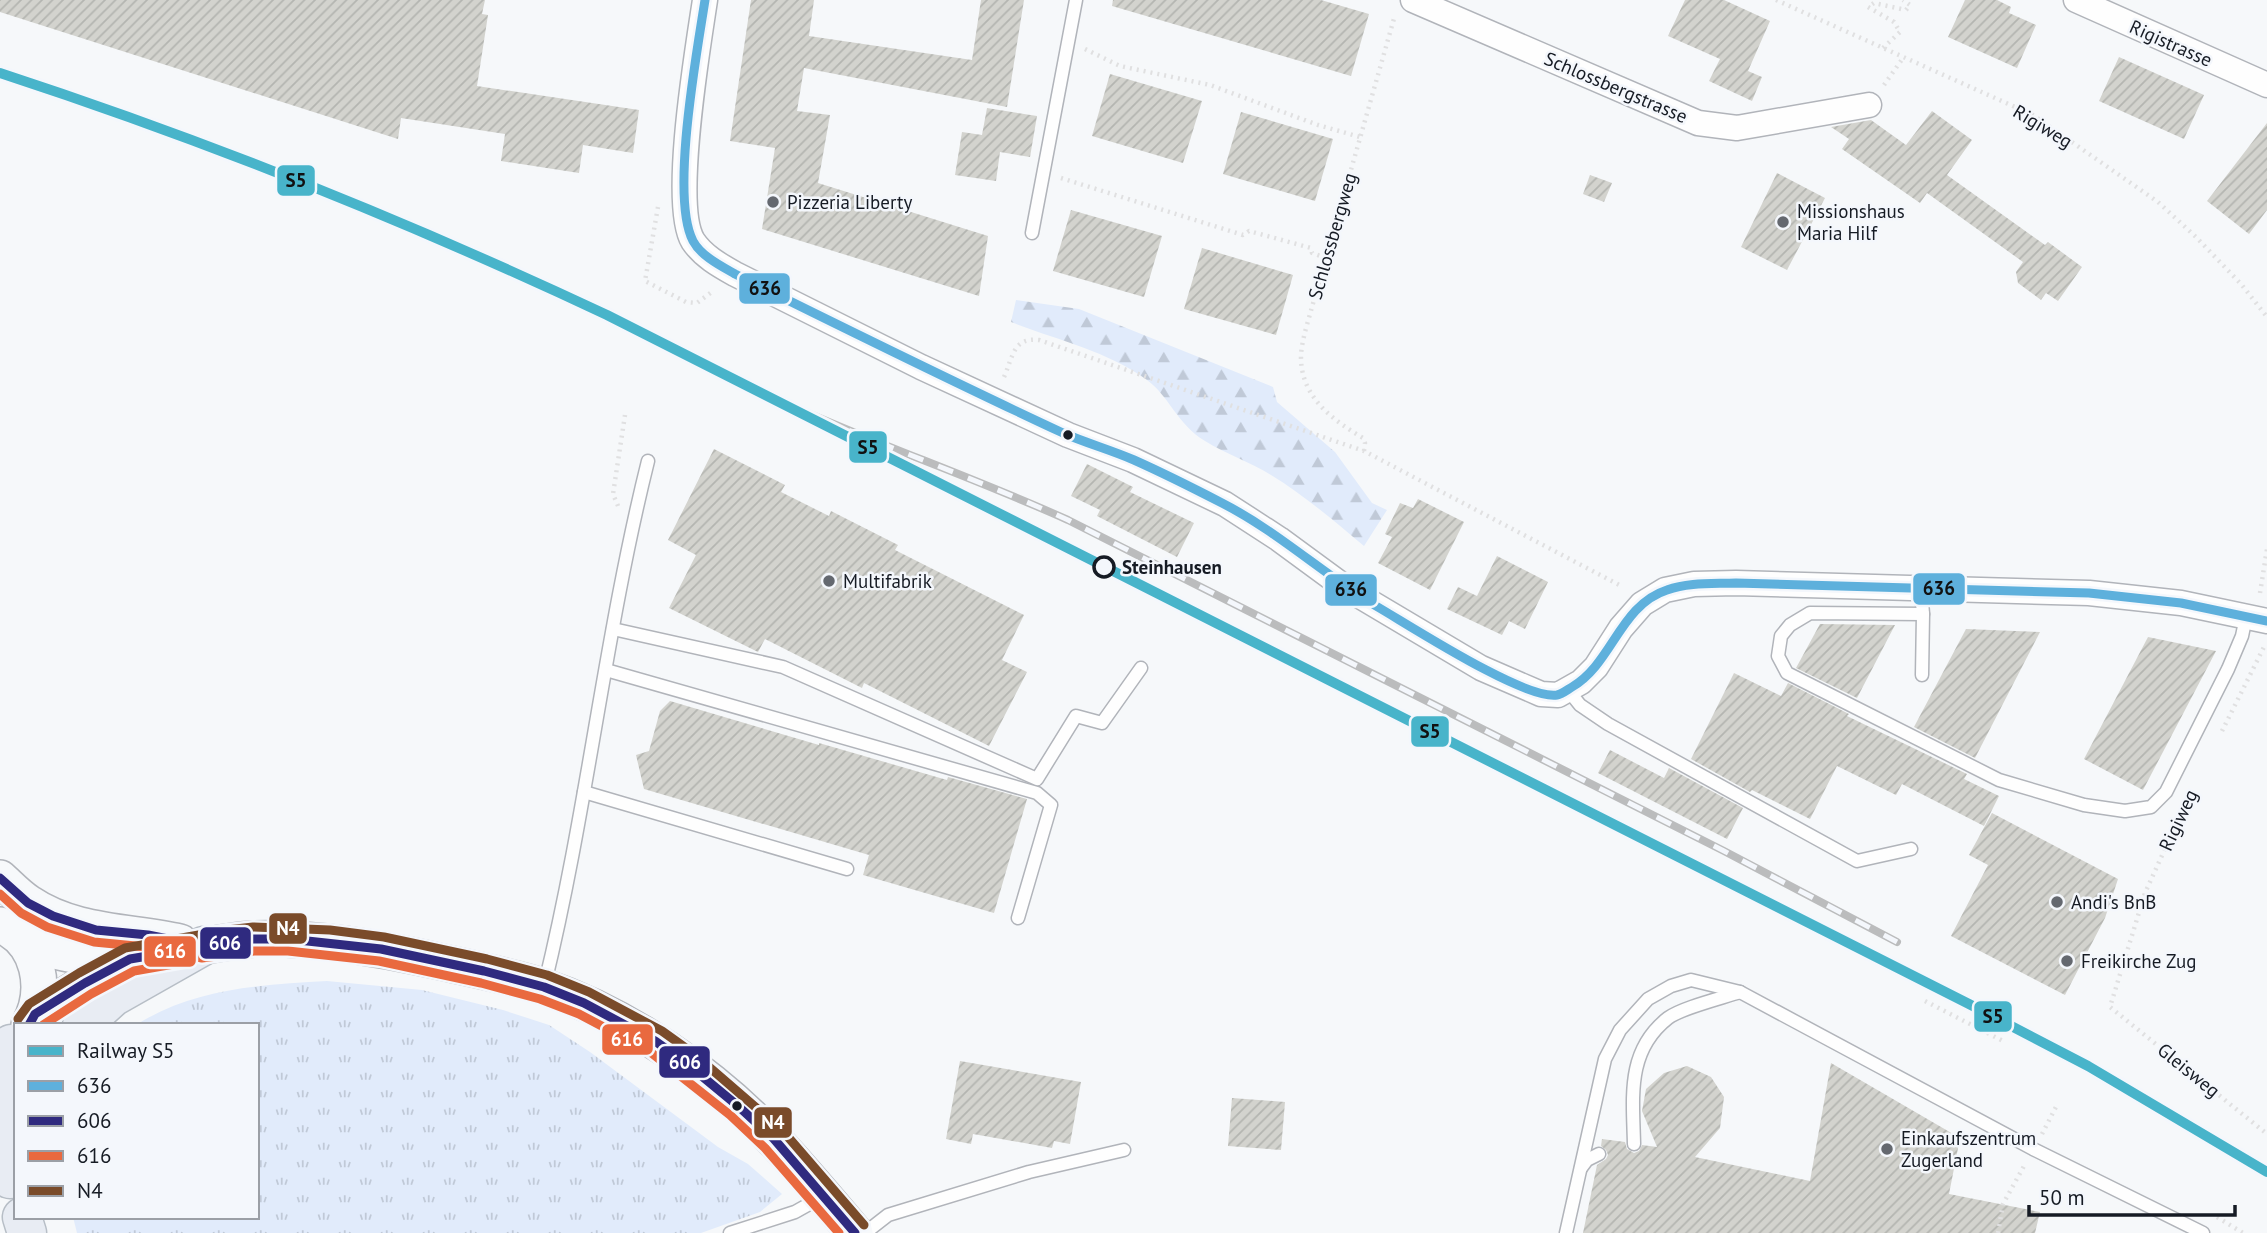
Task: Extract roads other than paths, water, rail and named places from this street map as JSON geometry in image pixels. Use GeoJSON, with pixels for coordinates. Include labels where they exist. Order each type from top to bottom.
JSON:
{"type":"FeatureCollection","features":[{"type":"Feature","properties":{"kind":"highway"},"geometry":{"type":"LineString","coordinates":[[84,1023],[113,997],[203,946]]}},
{"type":"Feature","properties":{"kind":"highway"},"geometry":{"type":"LineString","coordinates":[[9,1178],[8,1067],[14,1047]]}},
{"type":"Feature","properties":{"kind":"street"},"geometry":{"type":"LineString","coordinates":[[705,0],[684,178],[685,222],[701,252],[718,265],[921,367],[1068,435],[1133,460],[1225,504],[1279,538],[1343,586],[1481,668],[1541,694],[1558,695],[1596,667],[1621,628],[1642,604],[1665,590],[1693,584],[2089,593],[2181,603],[2256,619]]}},
{"type":"Feature","properties":{"kind":"street","name":"Rigistrasse"},"geometry":{"type":"LineString","coordinates":[[2076,0],[2267,85]]}},
{"type":"Feature","properties":{"kind":"street","name":"Schlossbergstrasse"},"geometry":{"type":"LineString","coordinates":[[1404,6],[1698,123],[1737,128],[1869,106]]}},
{"type":"Feature","properties":{"kind":"street"},"geometry":{"type":"LineString","coordinates":[[0,878],[28,903],[75,923],[96,930],[148,935],[203,946]]}},
{"type":"Feature","properties":{"kind":"street"},"geometry":{"type":"LineString","coordinates":[[8,929],[87,958],[130,959],[253,939],[328,942],[406,954],[544,987],[620,1021],[686,1063],[774,1139],[855,1233]]}},
{"type":"Feature","properties":{"kind":"street"},"geometry":{"type":"LineString","coordinates":[[8,929],[34,959],[39,977],[39,996],[24,1023]]}},
{"type":"Feature","properties":{"kind":"street"},"geometry":{"type":"LineString","coordinates":[[32,1023],[85,983],[130,959]]}},
{"type":"Feature","properties":{"kind":"lane"},"geometry":{"type":"LineString","coordinates":[[1032,233],[1076,0]]}},
{"type":"Feature","properties":{"kind":"lane"},"geometry":{"type":"LineString","coordinates":[[544,987],[564,904],[629,537],[648,461]]}},
{"type":"Feature","properties":{"kind":"lane"},"geometry":{"type":"LineString","coordinates":[[1921,588],[1922,675]]}},
{"type":"Feature","properties":{"kind":"lane"},"geometry":{"type":"LineString","coordinates":[[1923,614],[1810,613],[1790,625],[1782,636],[1778,656],[1787,673],[1999,780],[2084,805],[2125,811],[2151,807],[2166,792],[2242,636],[2256,619]]}},
{"type":"Feature","properties":{"kind":"lane"},"geometry":{"type":"LineString","coordinates":[[613,629],[783,667],[1037,779],[1076,716],[1102,723],[1141,668]]}},
{"type":"Feature","properties":{"kind":"lane"},"geometry":{"type":"LineString","coordinates":[[606,670],[1037,793],[1051,805],[1018,918]]}},
{"type":"Feature","properties":{"kind":"lane"},"geometry":{"type":"LineString","coordinates":[[1568,690],[1580,705],[1608,724],[1857,861],[1911,849]]}},
{"type":"Feature","properties":{"kind":"lane"},"geometry":{"type":"LineString","coordinates":[[584,792],[847,869]]}},
{"type":"Feature","properties":{"kind":"lane"},"geometry":{"type":"LineString","coordinates":[[1566,1233],[1605,1059],[1620,1030],[1648,999],[1671,986],[1691,980],[1740,992],[2033,1149],[2203,1233]]}},
{"type":"Feature","properties":{"kind":"lane"},"geometry":{"type":"LineString","coordinates":[[1634,1144],[1632,1080],[1644,1046],[1669,1017],[1740,992]]}},
{"type":"Feature","properties":{"kind":"lane"},"geometry":{"type":"LineString","coordinates":[[865,1233],[888,1215],[1029,1172],[1124,1150]]}},
{"type":"Feature","properties":{"kind":"lane"},"geometry":{"type":"LineString","coordinates":[[1579,1174],[1581,1166],[1599,1154]]}},
{"type":"Feature","properties":{"kind":"lane"},"geometry":{"type":"LineString","coordinates":[[730,1233],[795,1212],[823,1196]]}},
{"type":"Feature","properties":{"kind":"railway"},"geometry":{"type":"LineString","coordinates":[[761,392],[1068,520],[1724,851],[1897,942]]}},
{"type":"Feature","properties":{"kind":"rail line","name":"S5"},"geometry":{"type":"LineString","coordinates":[[0,73],[155,126],[383,215],[607,315],[1969,1004],[2088,1066],[2267,1172]]}},
{"type":"Feature","properties":{"kind":"place","name":"Pizzeria Liberty"},"geometry":{"type":"Point","coordinates":[773,202]}},
{"type":"Feature","properties":{"kind":"place","name":"Missionshaus Maria Hilf"},"geometry":{"type":"Point","coordinates":[1783,222]}},
{"type":"Feature","properties":{"kind":"place","name":"Steinhausen"},"geometry":{"type":"Point","coordinates":[1104,567]}},
{"type":"Feature","properties":{"kind":"place","name":"Multifabrik"},"geometry":{"type":"Point","coordinates":[829,581]}},
{"type":"Feature","properties":{"kind":"place","name":"Andi's BnB"},"geometry":{"type":"Point","coordinates":[2057,902]}},
{"type":"Feature","properties":{"kind":"place","name":"Freikirche Zug"},"geometry":{"type":"Point","coordinates":[2067,961]}},
{"type":"Feature","properties":{"kind":"place","name":"Einkaufszentrum Zugerland"},"geometry":{"type":"Point","coordinates":[1887,1149]}}]}
